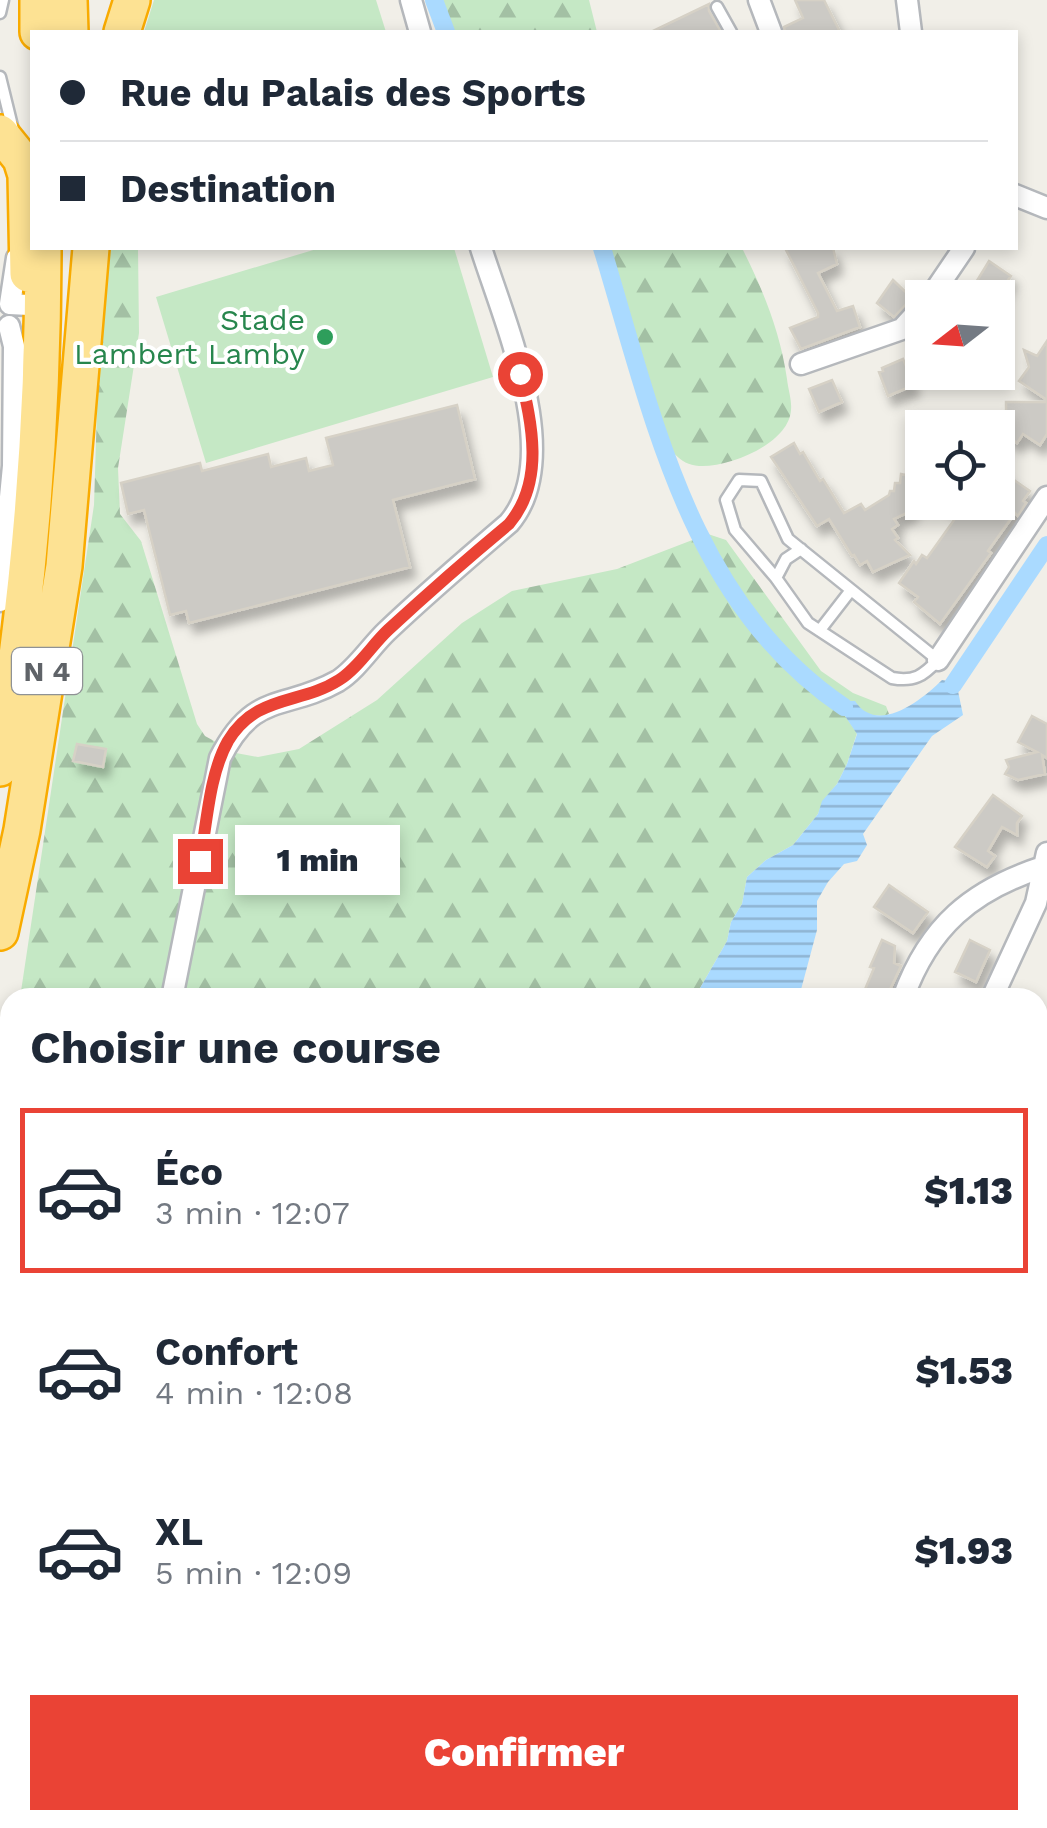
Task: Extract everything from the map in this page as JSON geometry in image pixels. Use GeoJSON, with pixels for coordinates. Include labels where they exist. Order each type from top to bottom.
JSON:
{"type":"FeatureCollection","features":[{"type":"Feature","properties":{"kind":"highway"},"geometry":{"type":"LineString","coordinates":[[38,0],[38,30]]}},
{"type":"Feature","properties":{"kind":"highway"},"geometry":{"type":"LineString","coordinates":[[69,0],[70,30]]}},
{"type":"Feature","properties":{"kind":"highway"},"geometry":{"type":"LineString","coordinates":[[123,30],[132,0]]}},
{"type":"Feature","properties":{"kind":"highway"},"geometry":{"type":"LineString","coordinates":[[7,147],[26,174],[19,316],[30,569]]}},
{"type":"Feature","properties":{"kind":"highway","name":"N 4"},"geometry":{"type":"LineString","coordinates":[[0,768],[30,569],[42,378],[42,250]]}},
{"type":"Feature","properties":{"kind":"highway","name":"N 4"},"geometry":{"type":"LineString","coordinates":[[0,932],[22,830],[64,566],[76,408],[76,250]]}},
{"type":"Feature","properties":{"kind":"highway"},"geometry":{"type":"LineString","coordinates":[[76,408],[91,250]]}},
{"type":"Feature","properties":{"kind":"street"},"geometry":{"type":"LineString","coordinates":[[410,0],[419,30]]}},
{"type":"Feature","properties":{"kind":"street"},"geometry":{"type":"LineString","coordinates":[[758,0],[771,30]]}},
{"type":"Feature","properties":{"kind":"street"},"geometry":{"type":"LineString","coordinates":[[907,0],[911,30]]}},
{"type":"Feature","properties":{"kind":"street"},"geometry":{"type":"LineString","coordinates":[[1018,196],[1047,208]]}},
{"type":"Feature","properties":{"kind":"street"},"geometry":{"type":"LineString","coordinates":[[174,988],[220,758],[230,738],[267,704],[342,678],[386,632],[509,524],[523,507],[533,467],[533,433],[520,374],[482,250]]}},
{"type":"Feature","properties":{"kind":"street"},"geometry":{"type":"LineString","coordinates":[[942,280],[963,250]]}},
{"type":"Feature","properties":{"kind":"street"},"geometry":{"type":"LineString","coordinates":[[0,601],[14,466],[14,346],[19,316]]}},
{"type":"Feature","properties":{"kind":"street"},"geometry":{"type":"LineString","coordinates":[[801,364],[905,325]]}},
{"type":"Feature","properties":{"kind":"street"},"geometry":{"type":"LineString","coordinates":[[938,660],[1047,497]]}},
{"type":"Feature","properties":{"kind":"street"},"geometry":{"type":"LineString","coordinates":[[907,988],[914,967],[933,937],[963,906],[1014,876],[1046,864]]}},
{"type":"Feature","properties":{"kind":"street"},"geometry":{"type":"LineString","coordinates":[[997,988],[1036,903],[1046,864]]}},
{"type":"Feature","properties":{"kind":"lane"},"geometry":{"type":"LineString","coordinates":[[0,13],[3,0]]}},
{"type":"Feature","properties":{"kind":"lane"},"geometry":{"type":"LineString","coordinates":[[717,7],[730,30]]}},
{"type":"Feature","properties":{"kind":"lane"},"geometry":{"type":"LineString","coordinates":[[0,77],[7,147]]}},
{"type":"Feature","properties":{"kind":"lane"},"geometry":{"type":"LineString","coordinates":[[739,480],[760,481],[788,539],[938,660],[923,676],[908,681],[892,678],[808,623],[736,530],[726,500],[739,480]]}},
{"type":"Feature","properties":{"kind":"lane"},"geometry":{"type":"LineString","coordinates":[[776,578],[786,559],[801,549]]}},
{"type":"Feature","properties":{"kind":"lane"},"geometry":{"type":"LineString","coordinates":[[820,630],[851,590]]}},
{"type":"Feature","properties":{"kind":"green space"},"geometry":{"type":"Polygon","coordinates":[[[154,0],[376,0],[385,30],[145,30],[154,0]]]}},
{"type":"Feature","properties":{"kind":"green space"},"geometry":{"type":"Polygon","coordinates":[[[443,0],[589,0],[596,30],[453,30],[443,0]]]}},
{"type":"Feature","properties":{"kind":"green space"},"geometry":{"type":"Polygon","coordinates":[[[102,250],[138,250],[139,333],[118,468],[120,514],[141,541],[197,724],[205,736],[236,753],[258,757],[299,749],[377,700],[462,623],[512,591],[617,569],[708,534],[726,540],[821,671],[853,693],[886,706],[889,714],[843,713],[857,733],[837,784],[793,845],[766,860],[747,877],[742,904],[731,922],[727,941],[700,988],[22,988],[94,505],[102,250]]]}},
{"type":"Feature","properties":{"kind":"green space","name":"Stade Lambert Lamby"},"geometry":{"type":"Polygon","coordinates":[[[313,250],[455,250],[493,377],[206,463],[156,297],[313,250]]]}},
{"type":"Feature","properties":{"kind":"green space"},"geometry":{"type":"Polygon","coordinates":[[[606,250],[743,250],[780,344],[790,398],[788,422],[755,452],[711,466],[686,462],[659,432],[606,250]]]}},
{"type":"Feature","properties":{"kind":"water"},"geometry":{"type":"Polygon","coordinates":[[[942,680],[948,681],[958,691],[963,715],[932,736],[863,834],[867,845],[857,861],[844,864],[828,882],[817,901],[817,930],[801,988],[700,988],[727,941],[731,922],[742,904],[747,877],[766,860],[793,845],[837,784],[857,734],[843,713],[847,701],[855,701],[864,711],[875,715],[887,715],[923,697],[942,680]]]}},
{"type":"Feature","properties":{"kind":"building"},"geometry":{"type":"Polygon","coordinates":[[[795,0],[824,0],[839,30],[785,30],[803,18],[795,0]]]}},
{"type":"Feature","properties":{"kind":"building"},"geometry":{"type":"Polygon","coordinates":[[[709,4],[720,30],[655,30],[709,4]]]}},
{"type":"Feature","properties":{"kind":"building"},"geometry":{"type":"Polygon","coordinates":[[[786,250],[834,250],[837,264],[818,273],[837,311],[853,306],[860,327],[801,349],[790,328],[818,317],[786,250]]]}},
{"type":"Feature","properties":{"kind":"building"},"geometry":{"type":"Polygon","coordinates":[[[989,261],[1011,276],[1008,280],[977,280],[989,261]]]}},
{"type":"Feature","properties":{"kind":"building"},"geometry":{"type":"Polygon","coordinates":[[[893,280],[905,291],[905,305],[894,317],[877,303],[893,280]]]}},
{"type":"Feature","properties":{"kind":"building"},"geometry":{"type":"Polygon","coordinates":[[[1047,341],[1047,400],[1019,381],[1029,367],[1024,350],[1037,356],[1047,341]]]}},
{"type":"Feature","properties":{"kind":"building"},"geometry":{"type":"Polygon","coordinates":[[[903,359],[905,389],[888,396],[879,372],[903,359]]]}},
{"type":"Feature","properties":{"kind":"building"},"geometry":{"type":"Polygon","coordinates":[[[832,380],[842,402],[819,412],[809,389],[832,380]]]}},
{"type":"Feature","properties":{"kind":"building"},"geometry":{"type":"Polygon","coordinates":[[[1006,402],[1047,402],[1047,434],[1040,445],[1023,434],[1015,442],[1015,410],[1006,410],[1006,402]]]}},
{"type":"Feature","properties":{"kind":"building"},"geometry":{"type":"Polygon","coordinates":[[[457,405],[475,479],[393,500],[410,567],[189,623],[186,611],[170,615],[144,510],[128,514],[121,483],[200,463],[202,471],[268,454],[271,467],[306,458],[309,471],[333,465],[326,438],[457,405]]]}},
{"type":"Feature","properties":{"kind":"building"},"geometry":{"type":"Polygon","coordinates":[[[794,443],[844,513],[861,504],[865,510],[889,495],[895,483],[900,483],[901,474],[905,475],[905,514],[894,519],[898,525],[892,529],[898,538],[895,540],[910,555],[873,572],[867,561],[860,565],[829,519],[817,526],[771,457],[794,443]]]}},
{"type":"Feature","properties":{"kind":"building"},"geometry":{"type":"Polygon","coordinates":[[[1015,481],[1030,491],[1018,516],[1015,513],[1015,481]]]}},
{"type":"Feature","properties":{"kind":"building"},"geometry":{"type":"Polygon","coordinates":[[[954,520],[1010,520],[940,624],[914,602],[918,597],[899,583],[914,561],[916,564],[922,555],[927,558],[954,520]]]}},
{"type":"Feature","properties":{"kind":"building"},"geometry":{"type":"Polygon","coordinates":[[[1032,716],[1047,724],[1047,758],[1042,755],[1045,774],[1018,780],[1005,774],[1009,767],[1006,760],[1037,752],[1018,742],[1032,716]]]}},
{"type":"Feature","properties":{"kind":"building"},"geometry":{"type":"Polygon","coordinates":[[[77,744],[106,749],[103,767],[73,761],[77,744]]]}},
{"type":"Feature","properties":{"kind":"building"},"geometry":{"type":"Polygon","coordinates":[[[993,795],[1022,816],[1017,823],[1017,835],[1002,827],[988,851],[995,856],[987,867],[955,847],[993,795]]]}},
{"type":"Feature","properties":{"kind":"building"},"geometry":{"type":"Polygon","coordinates":[[[889,885],[928,912],[913,933],[874,907],[889,885]]]}},
{"type":"Feature","properties":{"kind":"building"},"geometry":{"type":"Polygon","coordinates":[[[882,940],[895,946],[894,963],[901,966],[891,988],[866,988],[874,968],[870,967],[882,940]]]}},
{"type":"Feature","properties":{"kind":"building"},"geometry":{"type":"Polygon","coordinates":[[[970,940],[990,950],[976,982],[955,972],[970,940]]]}},
{"type":"Feature","properties":{"kind":"waterway"},"geometry":{"type":"LineString","coordinates":[[434,0],[445,30]]}},
{"type":"Feature","properties":{"kind":"waterway"},"geometry":{"type":"LineString","coordinates":[[603,250],[660,439],[713,560],[748,615],[791,664],[844,707]]}},
{"type":"Feature","properties":{"kind":"waterway"},"geometry":{"type":"LineString","coordinates":[[953,685],[1047,545]]}},
{"type":"Feature","properties":{"kind":"place","name":"Stade Lambert Lamby"},"geometry":{"type":"Point","coordinates":[325,337]}},
{"type":"Feature","properties":{"kind":"route"},"geometry":{"type":"LineString","coordinates":[[200,861],[220,758],[230,738],[267,704],[318,690],[342,678],[386,632],[509,524],[523,507],[533,467],[533,433],[520,374]]}}]}
